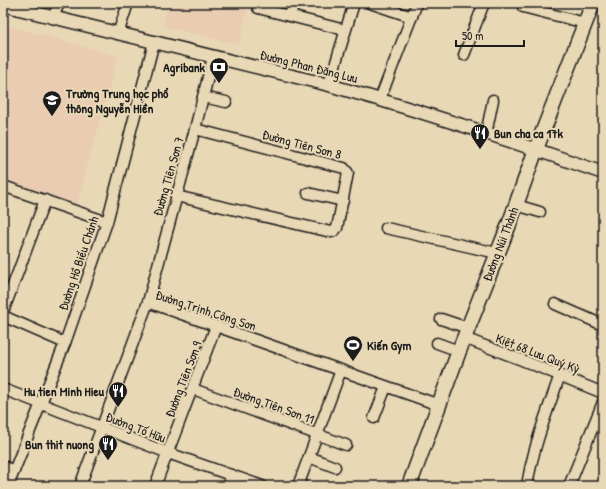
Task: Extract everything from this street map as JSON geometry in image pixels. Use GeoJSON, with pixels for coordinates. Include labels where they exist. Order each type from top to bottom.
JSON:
{"type":"FeatureCollection","features":[{"type":"Feature","properties":{"kind":"main road","name":"Đường Núi Thành"},"geometry":{"type":"LineString","coordinates":[[409,486],[510,222],[536,149],[593,3]]}},
{"type":"Feature","properties":{"kind":"street"},"geometry":{"type":"LineString","coordinates":[[53,18],[59,3]]}},
{"type":"Feature","properties":{"kind":"street"},"geometry":{"type":"LineString","coordinates":[[118,34],[128,3]]}},
{"type":"Feature","properties":{"kind":"street"},"geometry":{"type":"LineString","coordinates":[[290,16],[294,3]]}},
{"type":"Feature","properties":{"kind":"street"},"geometry":{"type":"LineString","coordinates":[[329,84],[354,3]]}},
{"type":"Feature","properties":{"kind":"street"},"geometry":{"type":"LineString","coordinates":[[370,3],[412,17]]}},
{"type":"Feature","properties":{"kind":"street"},"geometry":{"type":"LineString","coordinates":[[380,99],[417,3]]}},
{"type":"Feature","properties":{"kind":"street"},"geometry":{"type":"LineString","coordinates":[[464,54],[484,3]]}},
{"type":"Feature","properties":{"kind":"street","name":"Đường Phan Đăng Lưu"},"geometry":{"type":"LineString","coordinates":[[3,5],[329,84],[536,149],[603,173]]}},
{"type":"Feature","properties":{"kind":"street"},"geometry":{"type":"LineString","coordinates":[[523,7],[585,23]]}},
{"type":"Feature","properties":{"kind":"street"},"geometry":{"type":"LineString","coordinates":[[258,8],[345,30]]}},
{"type":"Feature","properties":{"kind":"street","name":"Đường Hồ Biểu Chánh"},"geometry":{"type":"LineString","coordinates":[[8,486],[65,343],[107,222],[154,42]]}},
{"type":"Feature","properties":{"kind":"street","name":"Đường Tiên Sơn 7"},"geometry":{"type":"LineString","coordinates":[[148,302],[213,57]]}},
{"type":"Feature","properties":{"kind":"street"},"geometry":{"type":"LineString","coordinates":[[203,97],[226,102]]}},
{"type":"Feature","properties":{"kind":"street"},"geometry":{"type":"LineString","coordinates":[[486,134],[493,100]]}},
{"type":"Feature","properties":{"kind":"street","name":"Đường Tiên Sơn 8"},"geometry":{"type":"LineString","coordinates":[[176,196],[331,232],[337,228],[348,173],[344,168],[195,129]]}},
{"type":"Feature","properties":{"kind":"street"},"geometry":{"type":"LineString","coordinates":[[3,186],[107,222]]}},
{"type":"Feature","properties":{"kind":"street"},"geometry":{"type":"LineString","coordinates":[[308,193],[343,201]]}},
{"type":"Feature","properties":{"kind":"street"},"geometry":{"type":"LineString","coordinates":[[3,312],[45,200]]}},
{"type":"Feature","properties":{"kind":"street"},"geometry":{"type":"LineString","coordinates":[[516,205],[540,212]]}},
{"type":"Feature","properties":{"kind":"street"},"geometry":{"type":"LineString","coordinates":[[386,228],[497,253]]}},
{"type":"Feature","properties":{"kind":"street","name":"Đường Trịnh Công Sơn"},"geometry":{"type":"LineString","coordinates":[[80,486],[148,302],[439,405]]}},
{"type":"Feature","properties":{"kind":"street"},"geometry":{"type":"LineString","coordinates":[[555,304],[603,325]]}},
{"type":"Feature","properties":{"kind":"street"},"geometry":{"type":"LineString","coordinates":[[3,316],[65,343]]}},
{"type":"Feature","properties":{"kind":"street"},"geometry":{"type":"LineString","coordinates":[[441,319],[464,339]]}},
{"type":"Feature","properties":{"kind":"street","name":"Đường Tiên Sơn 9"},"geometry":{"type":"LineString","coordinates":[[155,486],[216,326]]}},
{"type":"Feature","properties":{"kind":"street"},"geometry":{"type":"LineString","coordinates":[[437,343],[464,339]]}},
{"type":"Feature","properties":{"kind":"street","name":"Kiệt 68 Lưu Quý Kỳ"},"geometry":{"type":"LineString","coordinates":[[464,339],[501,351],[603,393]]}},
{"type":"Feature","properties":{"kind":"street"},"geometry":{"type":"LineString","coordinates":[[298,486],[341,370]]}},
{"type":"Feature","properties":{"kind":"street"},"geometry":{"type":"LineString","coordinates":[[527,486],[532,458],[539,433],[548,413],[560,375]]}},
{"type":"Feature","properties":{"kind":"street"},"geometry":{"type":"LineString","coordinates":[[374,418],[386,387]]}},
{"type":"Feature","properties":{"kind":"street","name":"Đường Tố Hữu"},"geometry":{"type":"LineString","coordinates":[[3,389],[168,453],[262,486]]}},
{"type":"Feature","properties":{"kind":"street","name":"Đường Tiên Sơn 11"},"geometry":{"type":"LineString","coordinates":[[193,389],[346,445]]}},
{"type":"Feature","properties":{"kind":"street"},"geometry":{"type":"LineString","coordinates":[[569,486],[603,402]]}},
{"type":"Feature","properties":{"kind":"street"},"geometry":{"type":"LineString","coordinates":[[309,457],[335,467]]}},
{"type":"Feature","properties":{"kind":"street"},"geometry":{"type":"LineString","coordinates":[[3,466],[14,471]]}},
{"type":"Feature","properties":{"kind":"street"},"geometry":{"type":"LineString","coordinates":[[228,486],[232,475]]}},
{"type":"Feature","properties":{"kind":"shaded area"},"geometry":{"type":"Polygon","coordinates":[[[168,3],[249,3],[239,45],[162,26],[168,3]]]}},
{"type":"Feature","properties":{"kind":"shaded area","name":"Trường Trung học phổ thông Nguyễn Hiền"},"geometry":{"type":"Polygon","coordinates":[[[3,24],[118,56],[77,204],[3,179],[3,24]]]}},
{"type":"Feature","properties":{"kind":"place","name":"Agribank"},"geometry":{"type":"Point","coordinates":[219,84]}},
{"type":"Feature","properties":{"kind":"place","name":"Trường Trung học phổ thông Nguyễn Hiền"},"geometry":{"type":"Point","coordinates":[52,117]}},
{"type":"Feature","properties":{"kind":"place","name":"Bun cha ca 17k"},"geometry":{"type":"Point","coordinates":[480,150]}},
{"type":"Feature","properties":{"kind":"place","name":"Kiến Gym"},"geometry":{"type":"Point","coordinates":[353,362]}},
{"type":"Feature","properties":{"kind":"place","name":"Hu tien Minh Hieu"},"geometry":{"type":"Point","coordinates":[118,408]}},
{"type":"Feature","properties":{"kind":"place","name":"Bun thit nuong"},"geometry":{"type":"Point","coordinates":[108,461]}}]}
